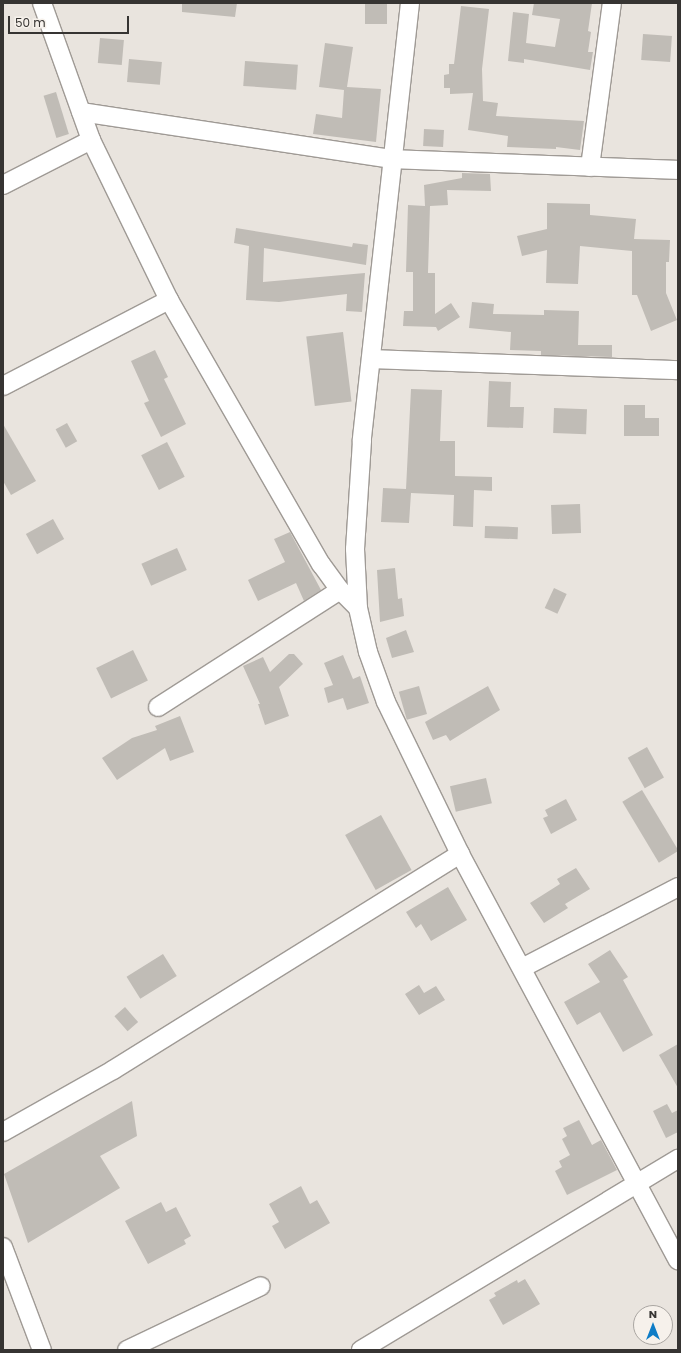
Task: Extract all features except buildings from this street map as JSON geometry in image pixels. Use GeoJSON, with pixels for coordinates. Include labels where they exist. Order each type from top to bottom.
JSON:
{"type":"FeatureCollection","features":[{"type":"Feature","properties":{"kind":"street"},"geometry":{"type":"LineString","coordinates":[[42,3],[91,140],[169,300],[307,540],[340,590],[358,608]]}},
{"type":"Feature","properties":{"kind":"street"},"geometry":{"type":"LineString","coordinates":[[410,3],[362,442],[355,549],[358,608],[368,652],[386,702],[460,854],[678,1260]]}},
{"type":"Feature","properties":{"kind":"street"},"geometry":{"type":"LineString","coordinates":[[590,167],[612,3]]}},
{"type":"Feature","properties":{"kind":"street"},"geometry":{"type":"LineString","coordinates":[[80,112],[392,159],[678,170]]}},
{"type":"Feature","properties":{"kind":"street"},"geometry":{"type":"LineString","coordinates":[[3,185],[91,140]]}},
{"type":"Feature","properties":{"kind":"street"},"geometry":{"type":"LineString","coordinates":[[3,386],[169,300]]}},
{"type":"Feature","properties":{"kind":"street"},"geometry":{"type":"LineString","coordinates":[[372,359],[678,370]]}},
{"type":"Feature","properties":{"kind":"street"},"geometry":{"type":"LineString","coordinates":[[158,707],[340,590]]}},
{"type":"Feature","properties":{"kind":"street"},"geometry":{"type":"LineString","coordinates":[[3,1132],[113,1070],[460,854]]}},
{"type":"Feature","properties":{"kind":"street"},"geometry":{"type":"LineString","coordinates":[[522,968],[678,887]]}},
{"type":"Feature","properties":{"kind":"street"},"geometry":{"type":"LineString","coordinates":[[361,1350],[637,1182],[678,1159]]}},
{"type":"Feature","properties":{"kind":"street"},"geometry":{"type":"LineString","coordinates":[[3,1247],[42,1350]]}},
{"type":"Feature","properties":{"kind":"street"},"geometry":{"type":"LineString","coordinates":[[127,1350],[261,1286]]}}]}
